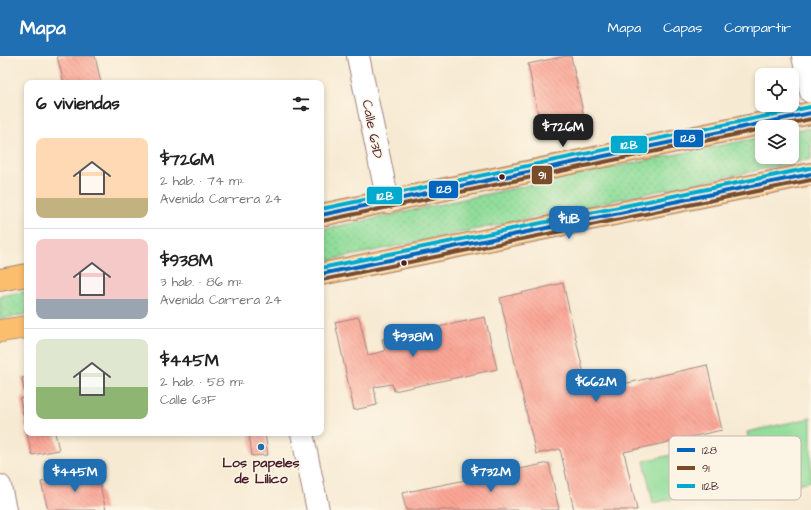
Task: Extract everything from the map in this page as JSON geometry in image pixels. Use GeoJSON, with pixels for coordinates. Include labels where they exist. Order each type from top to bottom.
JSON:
{"type":"FeatureCollection","features":[{"type":"Feature","properties":{"kind":"main road"},"geometry":{"type":"LineString","coordinates":[[324,214],[811,113]]}},
{"type":"Feature","properties":{"kind":"main road"},"geometry":{"type":"LineString","coordinates":[[324,273],[811,174]]}},
{"type":"Feature","properties":{"kind":"main road"},"geometry":{"type":"LineString","coordinates":[[0,280],[24,276]]}},
{"type":"Feature","properties":{"kind":"main road"},"geometry":{"type":"LineString","coordinates":[[0,331],[24,327]]}},
{"type":"Feature","properties":{"kind":"street","name":"Calle 63D"},"geometry":{"type":"LineString","coordinates":[[358,56],[388,202]]}},
{"type":"Feature","properties":{"kind":"street"},"geometry":{"type":"LineString","coordinates":[[803,56],[811,92]]}},
{"type":"Feature","properties":{"kind":"street"},"geometry":{"type":"LineString","coordinates":[[303,436],[318,510]]}},
{"type":"Feature","properties":{"kind":"street"},"geometry":{"type":"LineString","coordinates":[[0,486],[5,510]]}},
{"type":"Feature","properties":{"kind":"green space"},"geometry":{"type":"Polygon","coordinates":[[[811,128],[811,159],[799,162],[799,130],[811,128]]]}},
{"type":"Feature","properties":{"kind":"green space"},"geometry":{"type":"Polygon","coordinates":[[[755,138],[755,164],[787,164],[324,261],[324,229],[589,172],[755,138]]]}},
{"type":"Feature","properties":{"kind":"green space"},"geometry":{"type":"Polygon","coordinates":[[[24,292],[24,315],[0,319],[0,296],[24,292]]]}},
{"type":"Feature","properties":{"kind":"green space"},"geometry":{"type":"Polygon","coordinates":[[[811,418],[811,481],[801,483],[801,436],[748,436],[747,432],[811,418]]]}},
{"type":"Feature","properties":{"kind":"green space"},"geometry":{"type":"Polygon","coordinates":[[[669,456],[669,500],[653,503],[644,461],[669,456]]]}},
{"type":"Feature","properties":{"kind":"building"},"geometry":{"type":"Polygon","coordinates":[[[57,56],[95,56],[100,80],[63,80],[57,56]]]}},
{"type":"Feature","properties":{"kind":"building"},"geometry":{"type":"Polygon","coordinates":[[[571,56],[587,131],[543,139],[528,64],[571,56]]]}},
{"type":"Feature","properties":{"kind":"building"},"geometry":{"type":"Polygon","coordinates":[[[563,283],[588,392],[707,365],[722,430],[695,436],[669,436],[669,442],[624,452],[637,510],[574,510],[560,449],[536,454],[500,298],[563,283]]]}},
{"type":"Feature","properties":{"kind":"building"},"geometry":{"type":"Polygon","coordinates":[[[359,317],[368,355],[385,351],[382,339],[485,317],[497,369],[394,391],[392,384],[374,387],[377,405],[354,410],[335,322],[359,317]]]}},
{"type":"Feature","properties":{"kind":"building"},"geometry":{"type":"Polygon","coordinates":[[[22,378],[24,378],[24,391],[22,378]]]}},
{"type":"Feature","properties":{"kind":"building"},"geometry":{"type":"Polygon","coordinates":[[[24,397],[24,418],[20,399],[24,397]]]}},
{"type":"Feature","properties":{"kind":"building"},"geometry":{"type":"Polygon","coordinates":[[[28,436],[56,436],[59,450],[32,455],[28,436]]]}},
{"type":"Feature","properties":{"kind":"building"},"geometry":{"type":"Polygon","coordinates":[[[249,436],[265,436],[268,455],[252,456],[249,436]]]}},
{"type":"Feature","properties":{"kind":"building"},"geometry":{"type":"Polygon","coordinates":[[[549,463],[559,510],[406,510],[402,493],[549,463]]]}},
{"type":"Feature","properties":{"kind":"building"},"geometry":{"type":"Polygon","coordinates":[[[96,469],[106,510],[48,510],[41,482],[96,469]]]}},
{"type":"Feature","properties":{"kind":"transit line","name":"112B"},"geometry":{"type":"LineString","coordinates":[[324,208],[810,107]]}},
{"type":"Feature","properties":{"kind":"transit line","name":"128"},"geometry":{"type":"LineString","coordinates":[[324,214],[811,113]]}},
{"type":"Feature","properties":{"kind":"transit line","name":"91"},"geometry":{"type":"LineString","coordinates":[[799,122],[811,119]]}},
{"type":"Feature","properties":{"kind":"transit line","name":"91"},"geometry":{"type":"LineString","coordinates":[[324,221],[755,130]]}},
{"type":"Feature","properties":{"kind":"transit line","name":"112B"},"geometry":{"type":"LineString","coordinates":[[324,267],[810,168]]}},
{"type":"Feature","properties":{"kind":"transit line","name":"128"},"geometry":{"type":"LineString","coordinates":[[324,273],[811,174]]}},
{"type":"Feature","properties":{"kind":"transit line","name":"91"},"geometry":{"type":"LineString","coordinates":[[324,280],[811,180]]}},
{"type":"Feature","properties":{"kind":"place","name":"Los papeles de Lilico"},"geometry":{"type":"Point","coordinates":[261,447]}}]}
